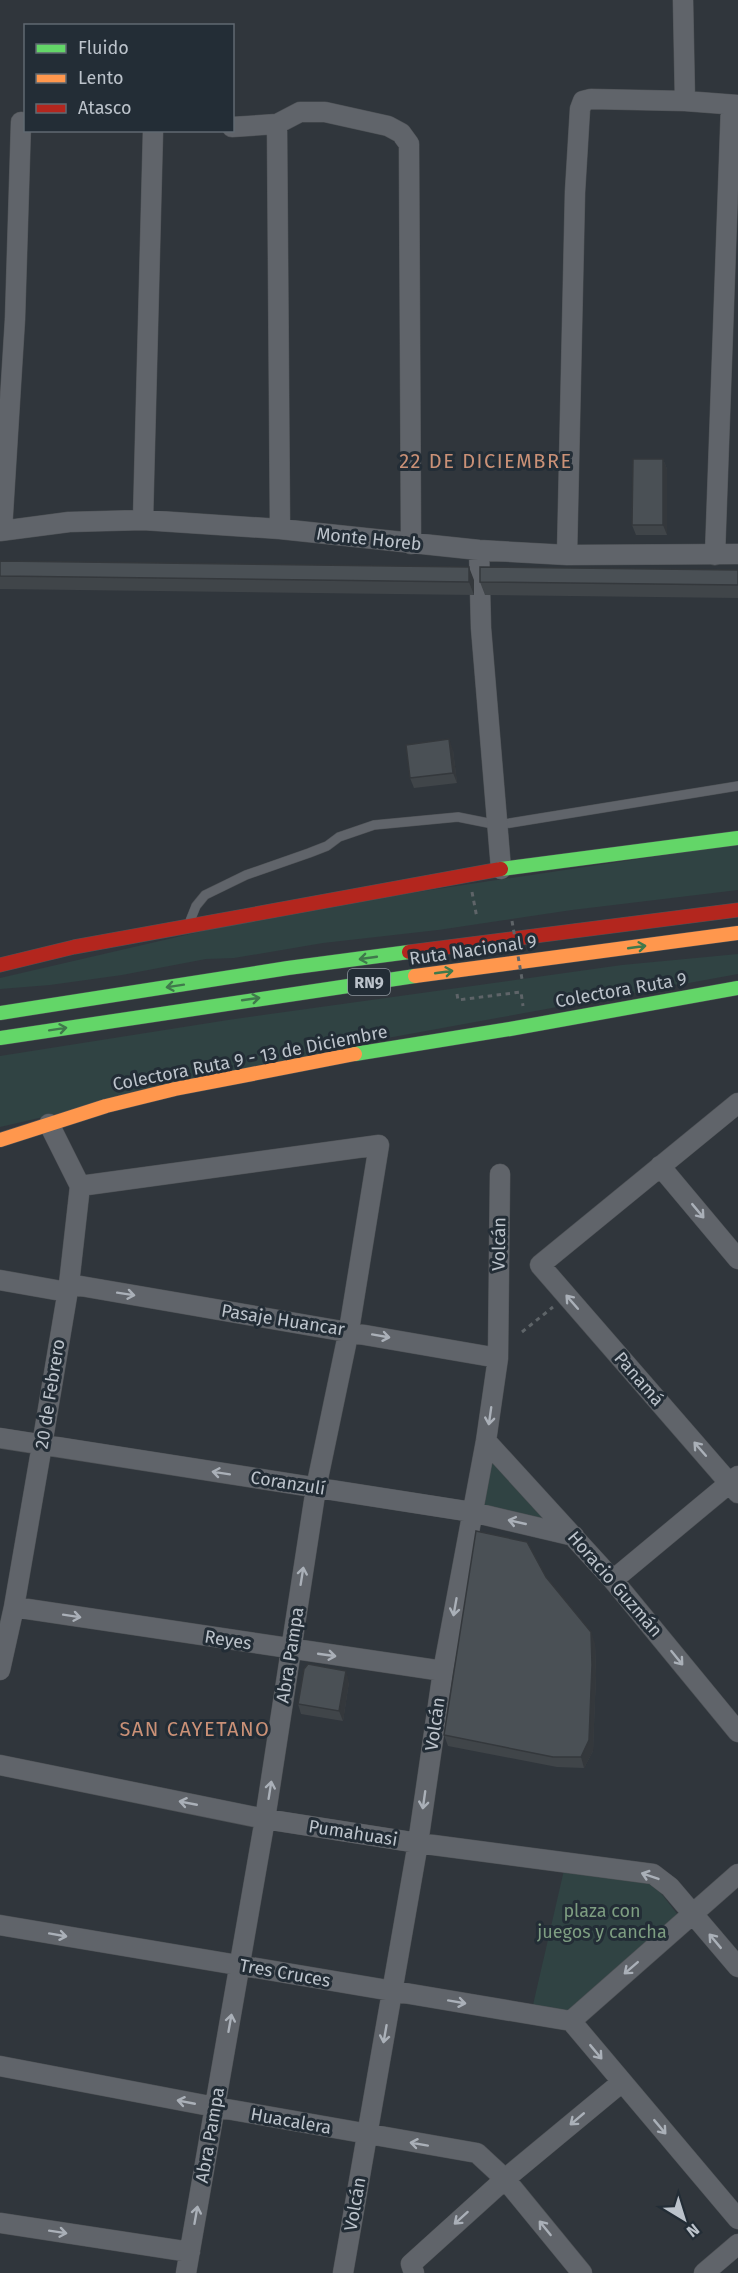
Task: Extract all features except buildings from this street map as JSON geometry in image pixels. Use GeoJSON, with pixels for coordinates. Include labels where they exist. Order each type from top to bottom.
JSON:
{"type":"FeatureCollection","features":[{"type":"Feature","properties":{"kind":"main road"},"geometry":{"type":"LineString","coordinates":[[0,965],[74,946],[501,869],[738,838]]}},
{"type":"Feature","properties":{"kind":"main road","name":"Ruta Nacional 9"},"geometry":{"type":"LineString","coordinates":[[0,1013],[288,968],[738,910]]}},
{"type":"Feature","properties":{"kind":"main road","name":"Ruta Nacional 9"},"geometry":{"type":"LineString","coordinates":[[0,1038],[459,969],[738,933]]}},
{"type":"Feature","properties":{"kind":"main road","name":"Colectora Ruta 9"},"geometry":{"type":"LineString","coordinates":[[510,1029],[738,988]]}},
{"type":"Feature","properties":{"kind":"main road","name":"Colectora Ruta 9 - 13 de Diciembre"},"geometry":{"type":"LineString","coordinates":[[0,1140],[106,1106],[175,1089],[316,1060],[510,1029]]}},
{"type":"Feature","properties":{"kind":"street"},"geometry":{"type":"LineString","coordinates":[[683,0],[685,101]]}},
{"type":"Feature","properties":{"kind":"street"},"geometry":{"type":"LineString","coordinates":[[567,555],[575,192],[580,109],[583,102],[591,99],[685,101],[735,105],[715,555]]}},
{"type":"Feature","properties":{"kind":"street"},"geometry":{"type":"LineString","coordinates":[[234,127],[277,124],[300,112],[325,112],[388,126],[401,133],[409,144],[411,544]]}},
{"type":"Feature","properties":{"kind":"street"},"geometry":{"type":"LineString","coordinates":[[1,531],[15,319],[21,123],[24,123]]}},
{"type":"Feature","properties":{"kind":"street"},"geometry":{"type":"LineString","coordinates":[[277,124],[280,529]]}},
{"type":"Feature","properties":{"kind":"street"},"geometry":{"type":"LineString","coordinates":[[142,520],[154,132]]}},
{"type":"Feature","properties":{"kind":"street","name":"Monte Horeb"},"geometry":{"type":"LineString","coordinates":[[1,531],[69,522],[142,520],[280,529],[479,550],[567,555],[738,554]]}},
{"type":"Feature","properties":{"kind":"street"},"geometry":{"type":"LineString","coordinates":[[479,550],[482,628],[501,869]]}},
{"type":"Feature","properties":{"kind":"street"},"geometry":{"type":"LineString","coordinates":[[738,1103],[660,1166],[738,1259]]}},
{"type":"Feature","properties":{"kind":"street"},"geometry":{"type":"LineString","coordinates":[[49,1124],[80,1186]]}},
{"type":"Feature","properties":{"kind":"street","name":"Abra Pampa"},"geometry":{"type":"LineString","coordinates":[[80,1186],[379,1145],[349,1330],[316,1488],[265,1819],[186,2273]]}},
{"type":"Feature","properties":{"kind":"street","name":"Panamá"},"geometry":{"type":"LineString","coordinates":[[660,1166],[540,1264],[735,1484]]}},
{"type":"Feature","properties":{"kind":"street","name":"Volcán"},"geometry":{"type":"LineString","coordinates":[[344,2273],[418,1843],[443,1671],[486,1441],[498,1358],[500,1174]]}},
{"type":"Feature","properties":{"kind":"street","name":"20 de Febrero"},"geometry":{"type":"LineString","coordinates":[[0,1670],[14,1607],[68,1288],[80,1186]]}},
{"type":"Feature","properties":{"kind":"street","name":"Pasaje Huancar"},"geometry":{"type":"LineString","coordinates":[[0,1280],[349,1330],[498,1358]]}},
{"type":"Feature","properties":{"kind":"street","name":"Coranzulí"},"geometry":{"type":"LineString","coordinates":[[0,1438],[472,1512],[574,1536]]}},
{"type":"Feature","properties":{"kind":"street","name":"Horacio Guzmán"},"geometry":{"type":"LineString","coordinates":[[486,1441],[613,1580],[738,1732]]}},
{"type":"Feature","properties":{"kind":"street"},"geometry":{"type":"LineString","coordinates":[[613,1580],[735,1484]]}},
{"type":"Feature","properties":{"kind":"street","name":"Reyes"},"geometry":{"type":"LineString","coordinates":[[14,1607],[443,1671]]}},
{"type":"Feature","properties":{"kind":"street","name":"Pumahuasi"},"geometry":{"type":"LineString","coordinates":[[0,1766],[265,1819],[418,1843],[653,1874],[670,1887],[738,1968]]}},
{"type":"Feature","properties":{"kind":"street"},"geometry":{"type":"LineString","coordinates":[[738,1874],[571,2021],[738,2219]]}},
{"type":"Feature","properties":{"kind":"street","name":"Tres Cruces"},"geometry":{"type":"LineString","coordinates":[[0,1925],[571,2021]]}},
{"type":"Feature","properties":{"kind":"street","name":"Huacalera"},"geometry":{"type":"LineString","coordinates":[[0,2066],[215,2108],[477,2153],[504,2179]]}},
{"type":"Feature","properties":{"kind":"street"},"geometry":{"type":"LineString","coordinates":[[412,2268],[504,2179],[622,2082]]}},
{"type":"Feature","properties":{"kind":"street"},"geometry":{"type":"LineString","coordinates":[[504,2179],[582,2273]]}},
{"type":"Feature","properties":{"kind":"street"},"geometry":{"type":"LineString","coordinates":[[0,2223],[190,2252]]}},
{"type":"Feature","properties":{"kind":"street"},"geometry":{"type":"LineString","coordinates":[[704,2273],[738,2244]]}},
{"type":"Feature","properties":{"kind":"lane"},"geometry":{"type":"LineString","coordinates":[[188,926],[196,906],[205,895],[246,875],[327,846],[339,837],[374,825],[458,817],[498,825],[738,786]]}},
{"type":"Feature","properties":{"kind":"path"},"geometry":{"type":"LineString","coordinates":[[471,887],[479,926]]}},
{"type":"Feature","properties":{"kind":"path"},"geometry":{"type":"LineString","coordinates":[[501,923],[512,921],[522,979]]}},
{"type":"Feature","properties":{"kind":"path"},"geometry":{"type":"LineString","coordinates":[[522,1332],[567,1296]]}},
{"type":"Feature","properties":{"kind":"green space"},"geometry":{"type":"Polygon","coordinates":[[[738,844],[738,890],[323,943],[234,958],[206,959],[122,975],[50,985],[0,989],[0,978],[290,911],[738,844]]]}},
{"type":"Feature","properties":{"kind":"green space"},"geometry":{"type":"Polygon","coordinates":[[[738,954],[738,974],[382,1039],[0,1127],[0,1056],[228,1020],[622,965],[738,954]]]}},
{"type":"Feature","properties":{"kind":"green space"},"geometry":{"type":"Polygon","coordinates":[[[493,1460],[546,1521],[482,1505],[493,1460]]]}},
{"type":"Feature","properties":{"kind":"green space","name":"plaza con juegos y cancha"},"geometry":{"type":"Polygon","coordinates":[[[564,1870],[650,1879],[678,1915],[568,2017],[533,2005],[564,1870]]]}},
{"type":"Feature","properties":{"kind":"traffic: fast"},"geometry":{"type":"LineString","coordinates":[[501,869],[738,838]]}},
{"type":"Feature","properties":{"kind":"traffic: fast"},"geometry":{"type":"LineString","coordinates":[[0,1013],[288,968],[409,952]]}},
{"type":"Feature","properties":{"kind":"traffic: fast"},"geometry":{"type":"LineString","coordinates":[[0,1038],[415,976]]}},
{"type":"Feature","properties":{"kind":"traffic: fast"},"geometry":{"type":"LineString","coordinates":[[355,1054],[738,988]]}},
{"type":"Feature","properties":{"kind":"traffic: slow"},"geometry":{"type":"LineString","coordinates":[[415,976],[738,933]]}},
{"type":"Feature","properties":{"kind":"traffic: slow"},"geometry":{"type":"LineString","coordinates":[[0,1140],[106,1106],[175,1089],[355,1054]]}},
{"type":"Feature","properties":{"kind":"traffic: jam"},"geometry":{"type":"LineString","coordinates":[[0,965],[74,947],[501,869]]}},
{"type":"Feature","properties":{"kind":"traffic: jam"},"geometry":{"type":"LineString","coordinates":[[409,952],[738,910]]}},
{"type":"Feature","properties":{"kind":"district","name":"22 DE DICIEMBRE"},"geometry":{"type":"Point","coordinates":[486,461]}},
{"type":"Feature","properties":{"kind":"district","name":"SAN CAYETANO"},"geometry":{"type":"Point","coordinates":[195,1729]}}]}
